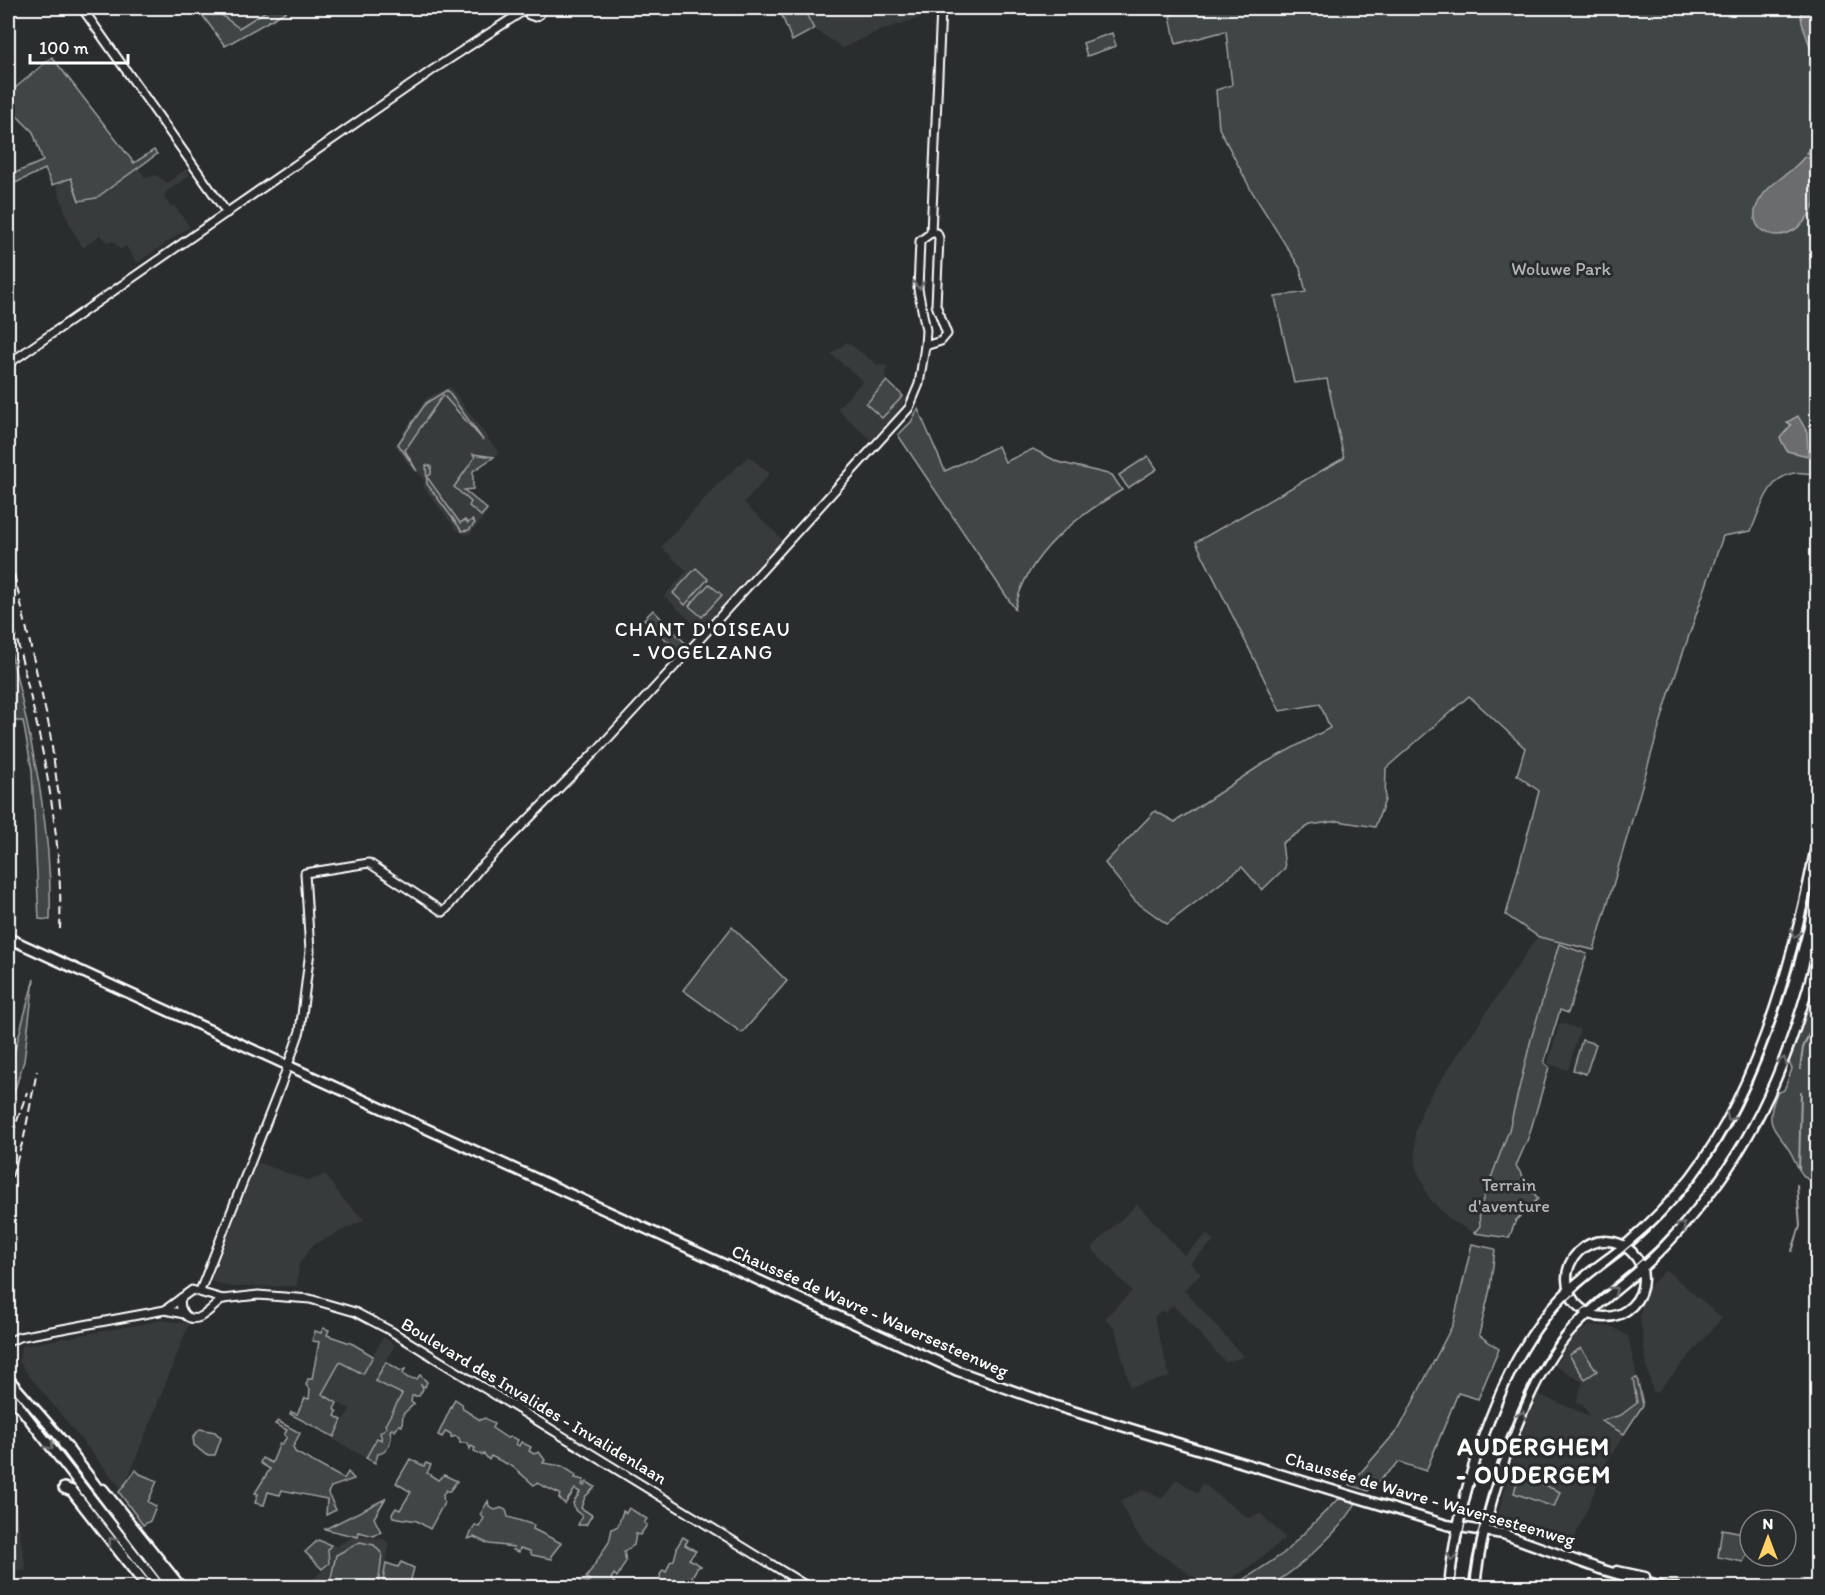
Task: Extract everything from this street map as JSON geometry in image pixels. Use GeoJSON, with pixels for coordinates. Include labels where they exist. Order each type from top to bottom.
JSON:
{"type":"FeatureCollection","features":[{"type":"Feature","properties":{"kind":"highway"},"geometry":{"type":"LineString","coordinates":[[63,1443],[173,1587]]}},
{"type":"Feature","properties":{"kind":"highway"},"geometry":{"type":"LineString","coordinates":[[64,1488],[72,1491],[155,1586]]}},
{"type":"Feature","properties":{"kind":"main road"},"geometry":{"type":"LineString","coordinates":[[1449,1587],[1458,1527],[1490,1419],[1511,1373],[1545,1319],[1569,1291],[1624,1246],[1691,1178],[1729,1118],[1744,1089],[1790,952],[1818,836]]}},
{"type":"Feature","properties":{"kind":"main road","name":"Chaussée de Wavre - Waversesteenweg"},"geometry":{"type":"LineString","coordinates":[[8,938],[958,1371],[1056,1406],[1458,1527],[1532,1543],[1587,1563],[1667,1587],[1676,1587]]}},
{"type":"Feature","properties":{"kind":"main road"},"geometry":{"type":"LineString","coordinates":[[1475,1587],[1485,1531],[1514,1433],[1535,1386],[1558,1346],[1588,1313],[1641,1268],[1710,1193],[1752,1130],[1777,1076],[1795,1028],[1818,951]]}},
{"type":"Feature","properties":{"kind":"main road"},"geometry":{"type":"LineString","coordinates":[[1606,1241],[1624,1246],[1636,1258],[1641,1268],[1641,1291],[1632,1306],[1616,1315],[1606,1317],[1588,1313],[1576,1303],[1569,1291],[1569,1267],[1582,1249],[1597,1242],[1606,1241]]}},
{"type":"Feature","properties":{"kind":"main road"},"geometry":{"type":"LineString","coordinates":[[8,1378],[63,1443],[72,1450],[182,1587]]}},
{"type":"Feature","properties":{"kind":"main road"},"geometry":{"type":"LineString","coordinates":[[8,1392],[155,1586]]}},
{"type":"Feature","properties":{"kind":"main road","name":"Chaussée de Wavre - Waversesteenweg"},"geometry":{"type":"LineString","coordinates":[[1587,1563],[1647,1577],[1676,1587]]}},
{"type":"Feature","properties":{"kind":"street"},"geometry":{"type":"LineString","coordinates":[[82,8],[227,213]]}},
{"type":"Feature","properties":{"kind":"street"},"geometry":{"type":"LineString","coordinates":[[8,364],[434,69],[511,20],[529,11],[539,16],[541,8]]}},
{"type":"Feature","properties":{"kind":"street"},"geometry":{"type":"LineString","coordinates":[[936,8],[939,32]]}},
{"type":"Feature","properties":{"kind":"street"},"geometry":{"type":"LineString","coordinates":[[931,233],[941,8]]}},
{"type":"Feature","properties":{"kind":"street"},"geometry":{"type":"LineString","coordinates":[[202,1293],[300,1030],[310,951],[305,873],[369,862],[443,912],[480,868],[628,717],[898,422],[915,398],[925,346],[926,330],[918,289],[920,241],[931,233],[937,233],[939,238],[936,305],[947,334],[941,342],[925,346]]}},
{"type":"Feature","properties":{"kind":"street"},"geometry":{"type":"LineString","coordinates":[[8,1342],[19,1337],[165,1310],[197,1318],[207,1310],[208,1302],[202,1293],[189,1291],[165,1310]]}},
{"type":"Feature","properties":{"kind":"street","name":"Boulevard des Invalides - Invalidenlaan"},"geometry":{"type":"LineString","coordinates":[[202,1293],[223,1299],[258,1295],[294,1296],[335,1305],[371,1320],[810,1587]]}},
{"type":"Feature","properties":{"kind":"street"},"geometry":{"type":"LineString","coordinates":[[181,1298],[180,1306],[184,1314]]}},
{"type":"Feature","properties":{"kind":"street","name":"Boulevard des Invalides - Invalidenlaan"},"geometry":{"type":"LineString","coordinates":[[207,1310],[223,1299]]}},
{"type":"Feature","properties":{"kind":"shaded area"},"geometry":{"type":"Polygon","coordinates":[[[197,8],[292,8],[225,46],[197,8]]]}},
{"type":"Feature","properties":{"kind":"shaded area"},"geometry":{"type":"Polygon","coordinates":[[[803,8],[929,8],[929,15],[881,30],[843,48],[814,29],[803,8]]]}},
{"type":"Feature","properties":{"kind":"shaded area"},"geometry":{"type":"Polygon","coordinates":[[[1800,8],[1817,8],[1817,67],[1802,23],[1800,8]]]}},
{"type":"Feature","properties":{"kind":"shaded area"},"geometry":{"type":"Polygon","coordinates":[[[1817,80],[1817,159],[1807,153],[1810,144],[1811,105],[1817,80]]]}},
{"type":"Feature","properties":{"kind":"shaded area"},"geometry":{"type":"Polygon","coordinates":[[[1805,156],[1818,162],[1817,195],[1808,216],[1797,228],[1785,234],[1774,235],[1764,232],[1757,224],[1755,214],[1759,201],[1769,188],[1805,156]]]}},
{"type":"Feature","properties":{"kind":"shaded area"},"geometry":{"type":"Polygon","coordinates":[[[137,167],[146,178],[156,175],[167,183],[186,169],[190,175],[166,192],[164,198],[171,207],[174,205],[190,227],[137,263],[126,246],[120,250],[113,241],[108,243],[100,235],[83,248],[70,226],[56,184],[71,178],[80,201],[96,198],[137,167]]]}},
{"type":"Feature","properties":{"kind":"shaded area"},"geometry":{"type":"Polygon","coordinates":[[[847,342],[878,365],[887,366],[885,378],[906,398],[895,416],[871,440],[837,409],[863,381],[831,354],[847,342]]]}},
{"type":"Feature","properties":{"kind":"shaded area"},"geometry":{"type":"Polygon","coordinates":[[[450,387],[499,453],[473,471],[473,489],[464,490],[489,511],[471,533],[466,535],[456,529],[424,488],[424,481],[417,471],[413,471],[395,445],[427,398],[450,387]]]}},
{"type":"Feature","properties":{"kind":"shaded area"},"geometry":{"type":"Polygon","coordinates":[[[1798,416],[1807,432],[1808,456],[1787,451],[1780,438],[1791,425],[1787,422],[1798,416]]]}},
{"type":"Feature","properties":{"kind":"shaded area"},"geometry":{"type":"Polygon","coordinates":[[[749,456],[770,474],[744,503],[782,539],[704,625],[696,626],[664,596],[687,571],[661,547],[716,486],[749,456]]]}},
{"type":"Feature","properties":{"kind":"shaded area"},"geometry":{"type":"Polygon","coordinates":[[[1537,937],[1559,944],[1531,1039],[1509,1130],[1479,1210],[1480,1226],[1474,1233],[1449,1219],[1429,1198],[1416,1168],[1415,1132],[1424,1105],[1537,937]]]}},
{"type":"Feature","properties":{"kind":"shaded area"},"geometry":{"type":"Polygon","coordinates":[[[1560,1023],[1580,1029],[1568,1070],[1548,1064],[1560,1023]]]}},
{"type":"Feature","properties":{"kind":"shaded area"},"geometry":{"type":"Polygon","coordinates":[[[257,1162],[309,1181],[325,1174],[341,1197],[364,1220],[313,1245],[299,1264],[297,1286],[231,1287],[211,1281],[257,1162]]]}},
{"type":"Feature","properties":{"kind":"shaded area"},"geometry":{"type":"Polygon","coordinates":[[[1137,1204],[1184,1255],[1207,1234],[1214,1241],[1190,1263],[1201,1274],[1184,1290],[1244,1357],[1225,1362],[1173,1305],[1165,1313],[1161,1310],[1154,1317],[1170,1377],[1130,1387],[1115,1329],[1105,1318],[1132,1291],[1091,1248],[1137,1204]]]}},
{"type":"Feature","properties":{"kind":"shaded area"},"geometry":{"type":"Polygon","coordinates":[[[1666,1270],[1722,1318],[1657,1393],[1653,1391],[1647,1367],[1640,1317],[1642,1303],[1651,1284],[1666,1270]]]}},
{"type":"Feature","properties":{"kind":"shaded area"},"geometry":{"type":"Polygon","coordinates":[[[163,1320],[189,1324],[123,1491],[27,1373],[19,1361],[21,1346],[163,1320]]]}},
{"type":"Feature","properties":{"kind":"shaded area"},"geometry":{"type":"Polygon","coordinates":[[[1590,1325],[1613,1327],[1628,1336],[1643,1405],[1608,1460],[1572,1544],[1496,1522],[1517,1446],[1538,1394],[1590,1416],[1582,1404],[1576,1402],[1583,1382],[1555,1366],[1572,1338],[1590,1325]]]}},
{"type":"Feature","properties":{"kind":"shaded area"},"geometry":{"type":"Polygon","coordinates":[[[383,1337],[395,1345],[375,1381],[403,1394],[366,1458],[333,1439],[350,1409],[322,1395],[340,1361],[363,1374],[383,1337]]]}},
{"type":"Feature","properties":{"kind":"shaded area"},"geometry":{"type":"Polygon","coordinates":[[[8,1458],[26,1570],[8,1573],[8,1458]]]}},
{"type":"Feature","properties":{"kind":"shaded area"},"geometry":{"type":"Polygon","coordinates":[[[1176,1479],[1198,1493],[1202,1483],[1248,1518],[1261,1514],[1286,1538],[1241,1573],[1217,1587],[1208,1587],[1144,1543],[1134,1530],[1120,1501],[1143,1490],[1163,1498],[1176,1479]]]}},
{"type":"Feature","properties":{"kind":"shaded area"},"geometry":{"type":"Polygon","coordinates":[[[354,1536],[384,1539],[387,1542],[389,1547],[382,1587],[305,1588],[330,1563],[329,1549],[332,1545],[337,1546],[354,1536]]]}},
{"type":"Feature","properties":{"kind":"green space"},"geometry":{"type":"Polygon","coordinates":[[[197,8],[212,8],[239,28],[266,11],[264,8],[292,8],[225,46],[197,8]]]}},
{"type":"Feature","properties":{"kind":"green space"},"geometry":{"type":"Polygon","coordinates":[[[779,8],[803,8],[814,29],[792,41],[779,8]]]}},
{"type":"Feature","properties":{"kind":"green space","name":"Woluwe Park"},"geometry":{"type":"Polygon","coordinates":[[[1185,8],[1817,8],[1817,474],[1797,473],[1785,476],[1771,488],[1766,496],[1751,531],[1723,536],[1668,697],[1594,950],[1539,937],[1506,915],[1539,791],[1517,775],[1525,748],[1469,696],[1386,768],[1385,800],[1375,827],[1338,821],[1310,825],[1282,843],[1285,868],[1262,890],[1242,867],[1167,924],[1135,901],[1105,863],[1155,811],[1175,822],[1261,765],[1330,728],[1320,704],[1280,711],[1196,542],[1344,458],[1327,379],[1294,383],[1275,297],[1306,292],[1300,268],[1251,190],[1219,128],[1216,90],[1232,85],[1226,31],[1176,44],[1170,16],[1185,8]]]}},
{"type":"Feature","properties":{"kind":"green space"},"geometry":{"type":"Polygon","coordinates":[[[1112,33],[1116,46],[1087,56],[1083,43],[1112,33]]]}},
{"type":"Feature","properties":{"kind":"green space"},"geometry":{"type":"Polygon","coordinates":[[[52,57],[134,163],[154,150],[157,154],[96,198],[79,201],[71,178],[52,185],[45,169],[11,185],[8,176],[43,161],[33,132],[8,107],[8,94],[52,57]]]}},
{"type":"Feature","properties":{"kind":"green space"},"geometry":{"type":"Polygon","coordinates":[[[887,381],[903,396],[882,418],[866,404],[887,381]]]}},
{"type":"Feature","properties":{"kind":"green space"},"geometry":{"type":"Polygon","coordinates":[[[447,390],[483,440],[443,395],[405,450],[417,471],[398,444],[426,403],[447,390]]]}},
{"type":"Feature","properties":{"kind":"green space"},"geometry":{"type":"Polygon","coordinates":[[[918,409],[945,471],[998,446],[1005,462],[1033,449],[1058,462],[1112,475],[1122,490],[1071,525],[1042,554],[1021,589],[1015,609],[898,435],[911,422],[918,409]]]}},
{"type":"Feature","properties":{"kind":"green space"},"geometry":{"type":"Polygon","coordinates":[[[473,454],[494,457],[473,471],[473,489],[464,490],[487,509],[481,516],[469,506],[471,502],[454,487],[475,457],[473,454]]]}},
{"type":"Feature","properties":{"kind":"green space"},"geometry":{"type":"Polygon","coordinates":[[[1148,456],[1157,469],[1128,488],[1119,475],[1148,456]]]}},
{"type":"Feature","properties":{"kind":"green space"},"geometry":{"type":"Polygon","coordinates":[[[426,465],[431,466],[431,474],[427,477],[460,523],[465,520],[468,523],[472,520],[475,523],[469,530],[462,531],[427,484],[426,465]]]}},
{"type":"Feature","properties":{"kind":"green space"},"geometry":{"type":"Polygon","coordinates":[[[696,568],[708,579],[685,605],[673,593],[696,568]]]}},
{"type":"Feature","properties":{"kind":"green space"},"geometry":{"type":"Polygon","coordinates":[[[709,584],[722,595],[702,617],[689,606],[709,584]]]}},
{"type":"Feature","properties":{"kind":"green space"},"geometry":{"type":"Polygon","coordinates":[[[653,610],[685,643],[680,653],[644,619],[653,610]]]}},
{"type":"Feature","properties":{"kind":"green space"},"geometry":{"type":"Polygon","coordinates":[[[8,639],[44,813],[50,884],[50,920],[39,919],[32,770],[23,721],[15,721],[10,691],[8,691],[8,639]]]}},
{"type":"Feature","properties":{"kind":"green space"},"geometry":{"type":"Polygon","coordinates":[[[732,927],[787,981],[742,1033],[683,990],[732,927]]]}},
{"type":"Feature","properties":{"kind":"green space","name":"Terrain d'aventure"},"geometry":{"type":"Polygon","coordinates":[[[1559,944],[1587,954],[1568,1013],[1560,1010],[1544,1063],[1549,1067],[1529,1136],[1516,1166],[1538,1199],[1516,1220],[1509,1238],[1474,1233],[1480,1226],[1479,1210],[1509,1130],[1531,1039],[1559,944]]]}},
{"type":"Feature","properties":{"kind":"green space"},"geometry":{"type":"Polygon","coordinates":[[[1817,974],[1817,1184],[1802,1174],[1788,1148],[1774,1129],[1771,1116],[1777,1093],[1784,1090],[1792,1069],[1789,1062],[1817,974]]]}},
{"type":"Feature","properties":{"kind":"green space"},"geometry":{"type":"Polygon","coordinates":[[[34,979],[24,1061],[8,1111],[8,1076],[34,979]]]}},
{"type":"Feature","properties":{"kind":"green space"},"geometry":{"type":"Polygon","coordinates":[[[1582,1040],[1596,1044],[1586,1074],[1573,1070],[1582,1040]]]}},
{"type":"Feature","properties":{"kind":"green space"},"geometry":{"type":"Polygon","coordinates":[[[1472,1244],[1495,1249],[1490,1289],[1479,1335],[1499,1349],[1478,1399],[1458,1393],[1426,1471],[1399,1462],[1368,1491],[1350,1485],[1400,1427],[1453,1324],[1472,1244]]]}},
{"type":"Feature","properties":{"kind":"green space"},"geometry":{"type":"Polygon","coordinates":[[[323,1328],[329,1330],[327,1335],[353,1344],[373,1356],[363,1374],[340,1362],[322,1394],[337,1403],[334,1409],[337,1412],[335,1416],[342,1420],[334,1437],[290,1414],[291,1412],[297,1414],[305,1398],[309,1399],[310,1389],[306,1385],[308,1379],[312,1379],[319,1342],[312,1341],[315,1331],[321,1333],[323,1328]]]}},
{"type":"Feature","properties":{"kind":"green space"},"geometry":{"type":"Polygon","coordinates":[[[1581,1348],[1597,1371],[1585,1379],[1569,1355],[1581,1348]]]}},
{"type":"Feature","properties":{"kind":"green space"},"geometry":{"type":"Polygon","coordinates":[[[386,1362],[401,1371],[405,1369],[403,1374],[408,1378],[417,1379],[420,1375],[427,1382],[425,1387],[421,1385],[423,1389],[419,1396],[412,1396],[411,1402],[414,1404],[403,1414],[402,1426],[399,1425],[395,1431],[392,1429],[390,1431],[389,1446],[378,1454],[375,1463],[366,1458],[377,1438],[382,1440],[380,1433],[387,1427],[385,1425],[402,1394],[375,1381],[386,1362]]]}},
{"type":"Feature","properties":{"kind":"green space"},"geometry":{"type":"Polygon","coordinates":[[[1637,1378],[1643,1405],[1624,1434],[1601,1421],[1621,1415],[1637,1403],[1633,1379],[1637,1378]]]}},
{"type":"Feature","properties":{"kind":"green space"},"geometry":{"type":"Polygon","coordinates":[[[455,1399],[462,1404],[463,1409],[480,1420],[485,1418],[494,1424],[492,1428],[507,1438],[518,1440],[516,1444],[519,1446],[521,1442],[531,1447],[529,1451],[534,1454],[539,1452],[545,1460],[543,1463],[562,1466],[576,1475],[575,1478],[584,1480],[582,1485],[584,1486],[587,1482],[595,1487],[585,1497],[581,1508],[592,1515],[586,1525],[578,1525],[582,1516],[575,1510],[573,1503],[580,1492],[575,1489],[565,1504],[559,1498],[560,1494],[537,1483],[534,1485],[513,1467],[491,1456],[489,1460],[484,1454],[481,1455],[474,1451],[475,1448],[471,1446],[470,1449],[467,1443],[460,1443],[459,1438],[455,1436],[451,1438],[451,1434],[446,1431],[442,1437],[438,1435],[455,1399]]]}},
{"type":"Feature","properties":{"kind":"green space"},"geometry":{"type":"Polygon","coordinates":[[[278,1421],[300,1433],[293,1447],[295,1452],[344,1479],[348,1472],[354,1479],[331,1487],[328,1493],[336,1510],[326,1515],[327,1499],[282,1490],[280,1495],[268,1492],[264,1505],[255,1503],[258,1494],[255,1493],[270,1469],[260,1463],[262,1458],[272,1463],[280,1443],[282,1444],[287,1437],[284,1435],[287,1430],[275,1424],[278,1421]]]}},
{"type":"Feature","properties":{"kind":"green space"},"geometry":{"type":"Polygon","coordinates":[[[200,1429],[215,1432],[221,1438],[215,1455],[206,1455],[194,1445],[193,1437],[200,1429]]]}},
{"type":"Feature","properties":{"kind":"green space"},"geometry":{"type":"Polygon","coordinates":[[[410,1459],[424,1466],[426,1463],[431,1465],[427,1473],[438,1480],[444,1475],[457,1481],[449,1492],[446,1490],[443,1495],[444,1503],[430,1529],[417,1521],[393,1517],[392,1514],[396,1508],[400,1510],[411,1492],[396,1483],[410,1459]]]}},
{"type":"Feature","properties":{"kind":"green space"},"geometry":{"type":"Polygon","coordinates":[[[136,1470],[157,1481],[148,1502],[156,1506],[150,1521],[143,1525],[119,1492],[136,1470]]]}},
{"type":"Feature","properties":{"kind":"green space"},"geometry":{"type":"Polygon","coordinates":[[[1526,1477],[1560,1492],[1554,1507],[1514,1493],[1516,1485],[1526,1477]]]}},
{"type":"Feature","properties":{"kind":"green space"},"geometry":{"type":"Polygon","coordinates":[[[385,1499],[374,1518],[381,1532],[374,1536],[359,1532],[358,1537],[325,1529],[385,1499]]]}},
{"type":"Feature","properties":{"kind":"green space"},"geometry":{"type":"Polygon","coordinates":[[[1337,1500],[1356,1503],[1327,1540],[1299,1566],[1272,1584],[1261,1588],[1233,1587],[1284,1553],[1337,1500]]]}},
{"type":"Feature","properties":{"kind":"green space"},"geometry":{"type":"Polygon","coordinates":[[[488,1501],[489,1506],[495,1510],[501,1508],[506,1510],[508,1517],[534,1525],[533,1529],[561,1543],[551,1556],[552,1559],[532,1555],[530,1551],[520,1548],[519,1552],[513,1550],[514,1547],[489,1544],[474,1537],[468,1539],[475,1525],[479,1527],[484,1518],[480,1515],[488,1501]]]}},
{"type":"Feature","properties":{"kind":"green space"},"geometry":{"type":"Polygon","coordinates":[[[629,1508],[647,1519],[644,1523],[647,1525],[640,1535],[636,1534],[634,1545],[624,1552],[626,1561],[617,1577],[614,1574],[611,1579],[615,1583],[612,1587],[579,1587],[580,1581],[590,1580],[586,1578],[609,1542],[612,1529],[618,1526],[623,1511],[626,1513],[629,1508]]]}},
{"type":"Feature","properties":{"kind":"green space"},"geometry":{"type":"Polygon","coordinates":[[[1722,1529],[1738,1532],[1738,1561],[1718,1557],[1722,1529]]]}},
{"type":"Feature","properties":{"kind":"green space"},"geometry":{"type":"Polygon","coordinates":[[[683,1537],[688,1540],[685,1545],[696,1551],[689,1559],[701,1566],[697,1568],[686,1587],[656,1587],[661,1583],[660,1575],[663,1570],[666,1572],[670,1562],[674,1560],[683,1537]]]}},
{"type":"Feature","properties":{"kind":"green space"},"geometry":{"type":"Polygon","coordinates":[[[318,1540],[331,1545],[328,1549],[329,1563],[322,1569],[305,1552],[318,1540]]]}},
{"type":"Feature","properties":{"kind":"green space"},"geometry":{"type":"Polygon","coordinates":[[[360,1542],[374,1545],[382,1554],[378,1587],[329,1587],[336,1555],[360,1542]]]}},
{"type":"Feature","properties":{"kind":"green space"},"geometry":{"type":"Polygon","coordinates":[[[401,1562],[414,1568],[409,1587],[382,1587],[386,1563],[398,1567],[401,1562]]]}},
{"type":"Feature","properties":{"kind":"waterway"},"geometry":{"type":"LineString","coordinates":[[1818,405],[1818,456]]}},
{"type":"Feature","properties":{"kind":"waterway"},"geometry":{"type":"LineString","coordinates":[[1800,1069],[1803,1048],[1818,1013]]}},
{"type":"Feature","properties":{"kind":"waterway"},"geometry":{"type":"LineString","coordinates":[[1799,1169],[1801,1092]]}},
{"type":"Feature","properties":{"kind":"waterway"},"geometry":{"type":"LineString","coordinates":[[1792,1251],[1800,1226],[1797,1185]]}},
{"type":"Feature","properties":{"kind":"tram line"},"geometry":{"type":"LineString","coordinates":[[1454,1588],[1459,1552],[1477,1474],[1504,1397],[1522,1362],[1543,1329],[1567,1301],[1649,1229],[1680,1198],[1719,1144],[1740,1106],[1758,1066],[1787,984],[1818,856]]}},
{"type":"Feature","properties":{"kind":"tram line"},"geometry":{"type":"LineString","coordinates":[[1468,1588],[1482,1518],[1528,1390],[1551,1350],[1580,1313],[1665,1237],[1698,1200],[1727,1161],[1745,1131],[1775,1068],[1818,933]]}},
{"type":"Feature","properties":{"kind":"railway"},"geometry":{"type":"LineString","coordinates":[[8,548],[49,726],[61,812]]}},
{"type":"Feature","properties":{"kind":"railway"},"geometry":{"type":"LineString","coordinates":[[8,602],[45,764],[52,805],[60,887],[60,929]]}},
{"type":"Feature","properties":{"kind":"railway"},"geometry":{"type":"LineString","coordinates":[[8,1190],[24,1137],[37,1071]]}},
{"type":"Feature","properties":{"kind":"railway"},"geometry":{"type":"LineString","coordinates":[[8,1147],[27,1092]]}},
{"type":"Feature","properties":{"kind":"district","name":"CHANT D'OISEAU - VOGELZANG"},"geometry":{"type":"Point","coordinates":[703,640]}},
{"type":"Feature","properties":{"kind":"district","name":"AUDERGHEM - OUDERGEM"},"geometry":{"type":"Point","coordinates":[1534,1461]}}]}
